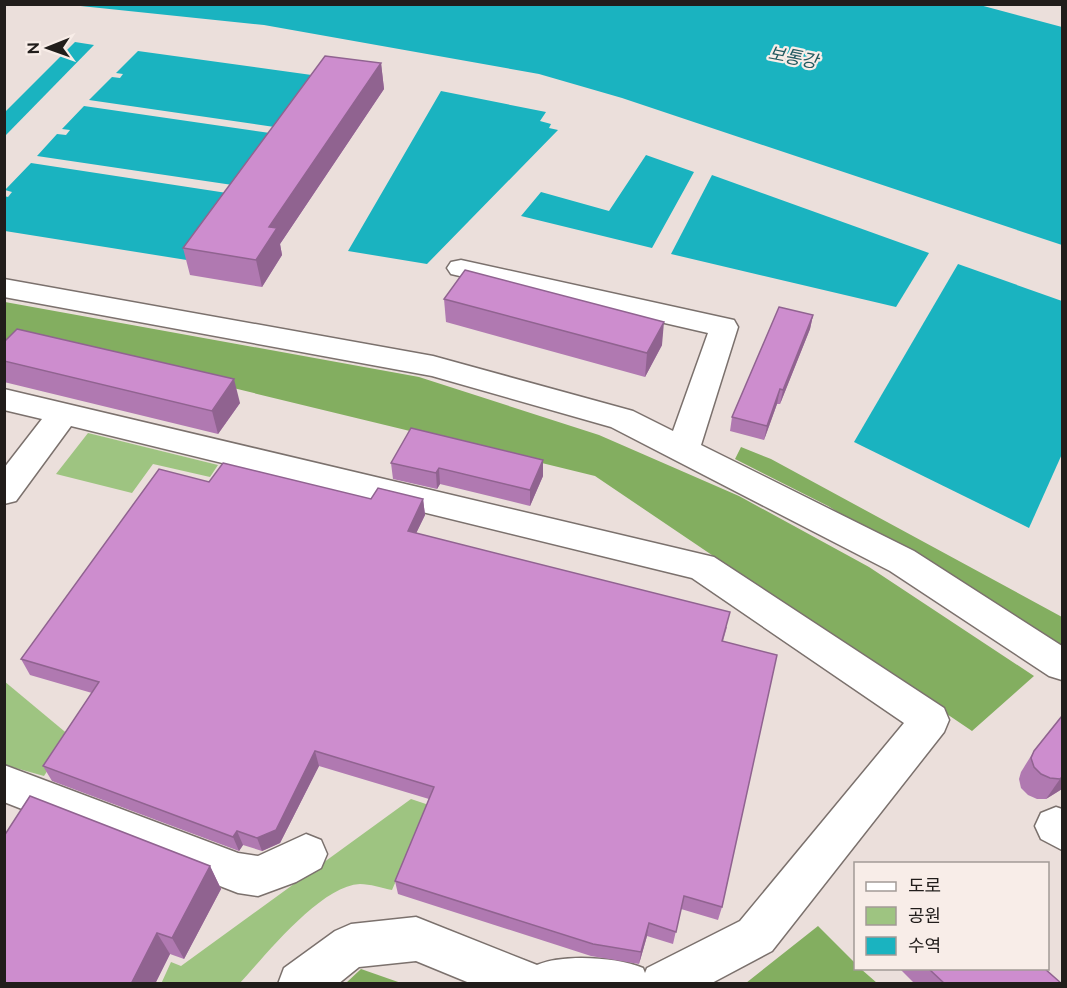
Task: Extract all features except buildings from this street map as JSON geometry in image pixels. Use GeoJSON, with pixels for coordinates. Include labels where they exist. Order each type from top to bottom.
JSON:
{"type":"FeatureCollection","features":[{"type":"Feature","properties":{"kind":"street"},"geometry":{"type":"LineString","coordinates":[[461,268],[724,327],[682,450]]}},
{"type":"Feature","properties":{"kind":"street"},"geometry":{"type":"LineString","coordinates":[[4,288],[433,366],[622,419],[902,561],[1062,665]]}},
{"type":"Feature","properties":{"kind":"street"},"geometry":{"type":"LineString","coordinates":[[4,399],[702,567],[930,720],[756,936],[663,984]]}},
{"type":"Feature","properties":{"kind":"street"},"geometry":{"type":"LineString","coordinates":[[4,492],[63,414]]}},
{"type":"Feature","properties":{"kind":"street"},"geometry":{"type":"LineString","coordinates":[[4,783],[237,873],[258,876],[281,868],[306,854]]}},
{"type":"Feature","properties":{"kind":"street"},"geometry":{"type":"LineString","coordinates":[[300,984],[351,946],[416,939],[529,984]]}},
{"type":"Feature","properties":{"kind":"street"},"geometry":{"type":"LineString","coordinates":[[545,984],[594,981],[627,984]]}},
{"type":"Feature","properties":{"kind":"green space"},"geometry":{"type":"Polygon","coordinates":[[[5,302],[419,377],[599,435],[739,496],[869,567],[1034,676],[972,731],[595,476],[23,337],[5,356],[5,302]]]}},
{"type":"Feature","properties":{"kind":"green space"},"geometry":{"type":"Polygon","coordinates":[[[88,433],[218,465],[210,477],[153,464],[132,493],[56,474],[88,433]]]}},
{"type":"Feature","properties":{"kind":"green space"},"geometry":{"type":"Polygon","coordinates":[[[741,447],[771,459],[1062,617],[1062,650],[828,506],[735,459],[741,447]]]}},
{"type":"Feature","properties":{"kind":"green space"},"geometry":{"type":"Polygon","coordinates":[[[4,681],[70,736],[44,776],[5,765],[4,681]]]}},
{"type":"Feature","properties":{"kind":"green space"},"geometry":{"type":"Polygon","coordinates":[[[411,799],[429,805],[392,890],[360,884],[344,888],[328,896],[295,924],[240,983],[161,984],[171,962],[181,966],[411,799]]]}},
{"type":"Feature","properties":{"kind":"green space"},"geometry":{"type":"Polygon","coordinates":[[[818,926],[854,962],[854,970],[862,970],[877,983],[746,983],[818,926]]]}},
{"type":"Feature","properties":{"kind":"green space"},"geometry":{"type":"Polygon","coordinates":[[[361,969],[401,983],[346,983],[361,969]]]}},
{"type":"Feature","properties":{"kind":"water","name":"보통강"},"geometry":{"type":"Polygon","coordinates":[[[976,4],[1062,27],[1062,245],[622,98],[539,74],[264,25],[71,5],[976,4]]]}},
{"type":"Feature","properties":{"kind":"water"},"geometry":{"type":"Polygon","coordinates":[[[75,42],[94,45],[5,136],[5,112],[75,42]]]}},
{"type":"Feature","properties":{"kind":"water"},"geometry":{"type":"Polygon","coordinates":[[[138,51],[326,77],[288,129],[89,100],[112,77],[120,78],[123,74],[116,73],[138,51]]]}},
{"type":"Feature","properties":{"kind":"water"},"geometry":{"type":"Polygon","coordinates":[[[441,91],[546,112],[540,121],[551,124],[549,128],[558,130],[427,264],[348,251],[441,91]]]}},
{"type":"Feature","properties":{"kind":"water"},"geometry":{"type":"Polygon","coordinates":[[[84,106],[284,135],[246,187],[37,156],[57,134],[66,135],[70,130],[62,129],[84,106]]]}},
{"type":"Feature","properties":{"kind":"water"},"geometry":{"type":"Polygon","coordinates":[[[646,155],[694,172],[652,248],[521,216],[541,192],[609,211],[646,155]]]}},
{"type":"Feature","properties":{"kind":"water"},"geometry":{"type":"Polygon","coordinates":[[[31,163],[240,195],[193,261],[5,231],[4,196],[8,197],[12,192],[5,190],[31,163]]]}},
{"type":"Feature","properties":{"kind":"water"},"geometry":{"type":"Polygon","coordinates":[[[712,175],[929,253],[896,307],[671,254],[712,175]]]}},
{"type":"Feature","properties":{"kind":"water"},"geometry":{"type":"Polygon","coordinates":[[[958,264],[1062,301],[1062,454],[1029,528],[854,442],[958,264]]]}}]}
